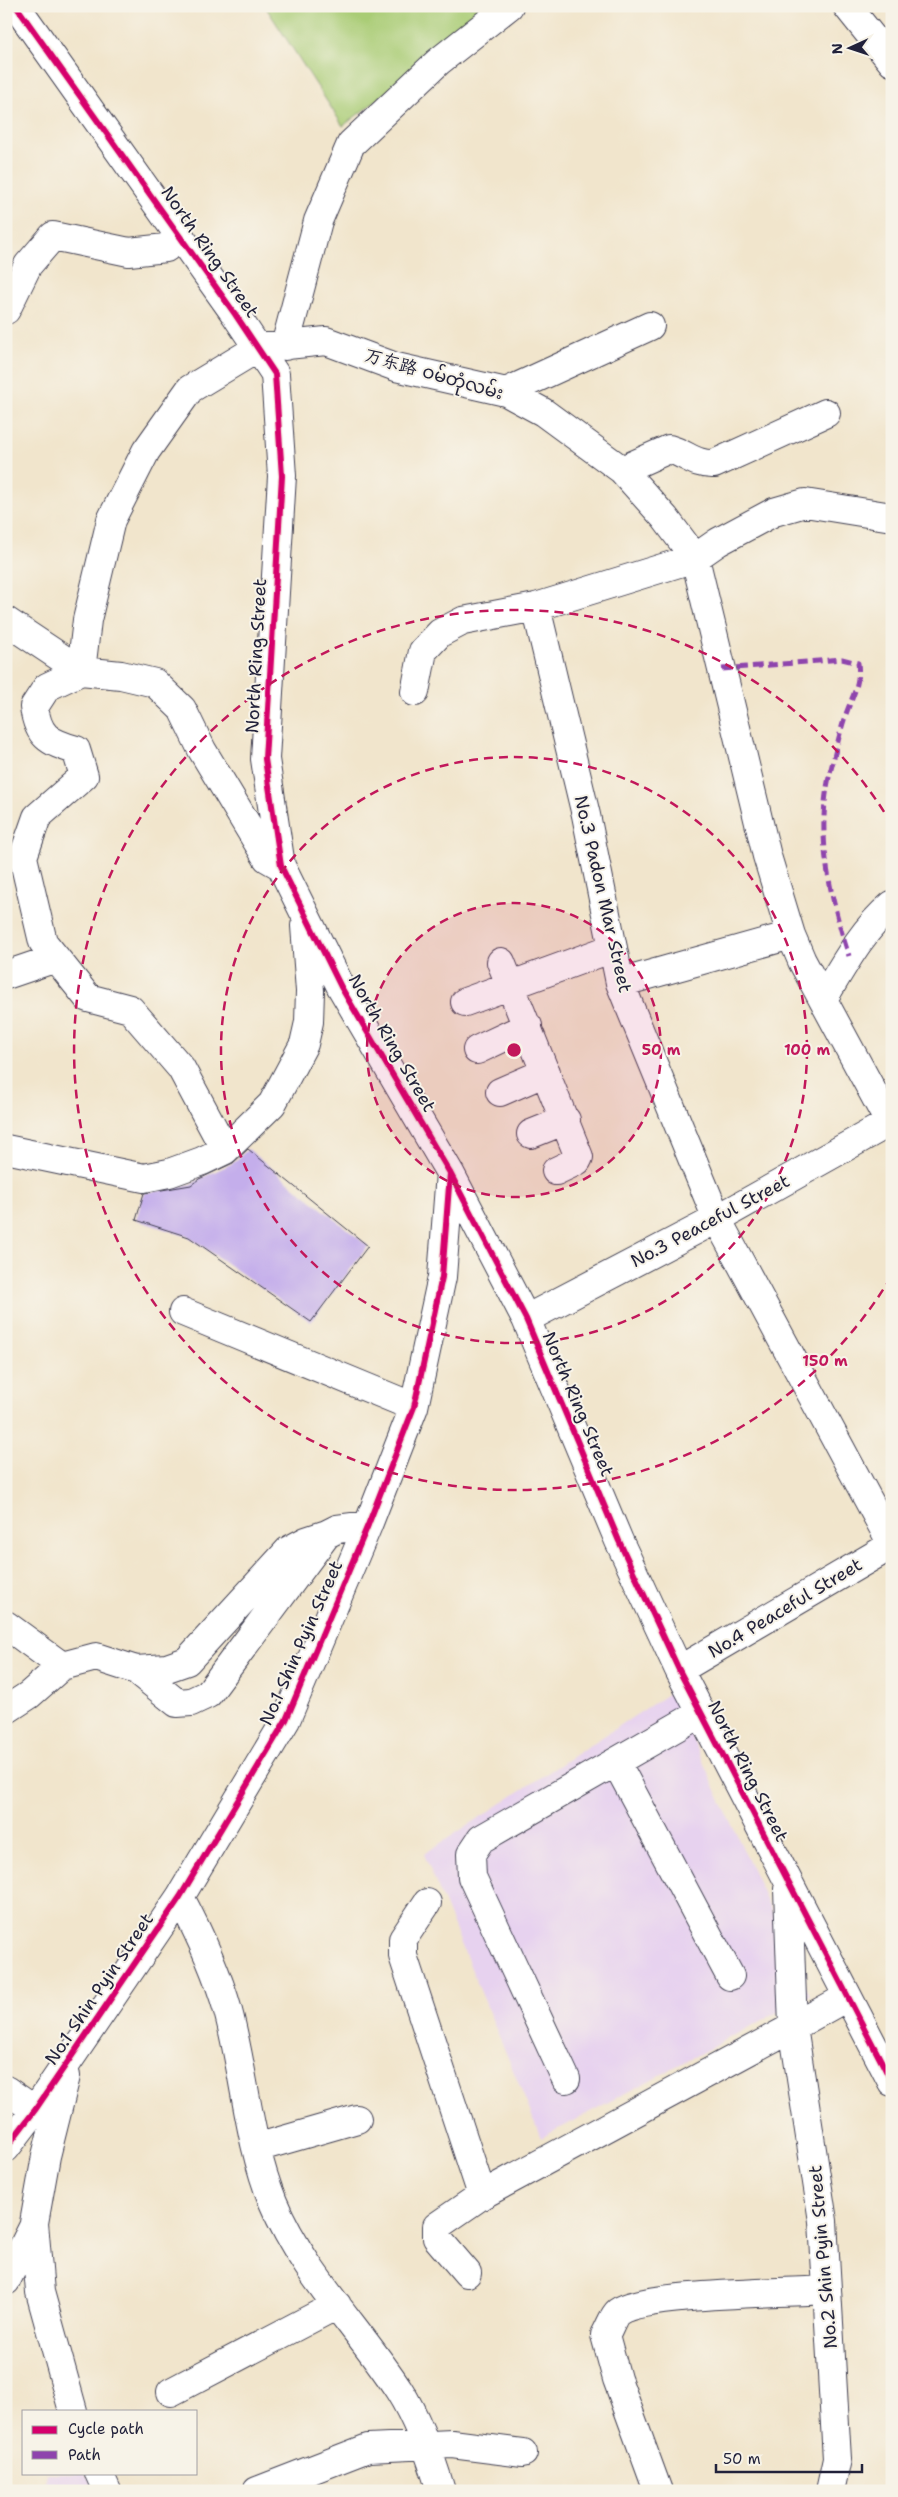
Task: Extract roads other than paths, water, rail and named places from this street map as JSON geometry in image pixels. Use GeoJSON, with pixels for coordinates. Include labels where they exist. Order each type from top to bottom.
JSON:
{"type":"FeatureCollection","features":[{"type":"Feature","properties":{"kind":"main road","name":"North Ring Street"},"geometry":{"type":"LineString","coordinates":[[16,6],[180,236],[275,374],[282,476],[265,759],[281,866],[341,987],[450,1173],[526,1319],[619,1542],[679,1670],[892,2082]]}},
{"type":"Feature","properties":{"kind":"main road"},"geometry":{"type":"LineString","coordinates":[[286,346],[318,221],[351,144],[438,62],[508,6]]}},
{"type":"Feature","properties":{"kind":"main road"},"geometry":{"type":"LineString","coordinates":[[847,6],[892,62]]}},
{"type":"Feature","properties":{"kind":"main road"},"geometry":{"type":"LineString","coordinates":[[6,310],[28,265],[53,236],[129,252],[166,248],[180,236]]}},
{"type":"Feature","properties":{"kind":"main road"},"geometry":{"type":"LineString","coordinates":[[506,392],[650,326]]}},
{"type":"Feature","properties":{"kind":"main road","name":"万东路 ဝမ်တုံလမ်း"},"geometry":{"type":"LineString","coordinates":[[258,348],[326,341],[396,367],[506,392],[543,412],[622,470],[666,518],[695,558]]}},
{"type":"Feature","properties":{"kind":"main road"},"geometry":{"type":"LineString","coordinates":[[81,671],[87,620],[112,520],[146,451],[190,389],[258,348]]}},
{"type":"Feature","properties":{"kind":"main road"},"geometry":{"type":"LineString","coordinates":[[622,470],[669,448],[700,464],[714,464],[826,413]]}},
{"type":"Feature","properties":{"kind":"main road"},"geometry":{"type":"LineString","coordinates":[[416,692],[423,650],[440,633],[463,621],[536,607],[695,558],[718,542],[774,512],[805,503],[892,517]]}},
{"type":"Feature","properties":{"kind":"main road"},"geometry":{"type":"LineString","coordinates":[[695,558],[767,856],[791,934],[802,961],[891,1122]]}},
{"type":"Feature","properties":{"kind":"main road","name":"No.3 Padon Mar Street"},"geometry":{"type":"LineString","coordinates":[[536,607],[586,815],[620,983],[716,1219],[892,1545]]}},
{"type":"Feature","properties":{"kind":"main road"},"geometry":{"type":"LineString","coordinates":[[6,622],[81,671],[121,675],[154,683],[182,709],[202,750],[267,858],[281,866]]}},
{"type":"Feature","properties":{"kind":"main road"},"geometry":{"type":"LineString","coordinates":[[81,671],[47,687],[34,707],[37,726],[55,744],[76,750],[84,776],[37,817],[23,858],[43,942],[88,998],[130,1009],[181,1068],[224,1150]]}},
{"type":"Feature","properties":{"kind":"main road"},"geometry":{"type":"LineString","coordinates":[[823,999],[849,956],[883,912],[892,904]]}},
{"type":"Feature","properties":{"kind":"main road"},"geometry":{"type":"LineString","coordinates":[[6,1149],[144,1178],[169,1173],[202,1161],[224,1150],[272,1104],[304,1044],[310,1022],[310,991],[304,912]]}},
{"type":"Feature","properties":{"kind":"main road"},"geometry":{"type":"LineString","coordinates":[[620,983],[791,934]]}},
{"type":"Feature","properties":{"kind":"main road"},"geometry":{"type":"LineString","coordinates":[[465,1002],[506,973],[613,948]]}},
{"type":"Feature","properties":{"kind":"main road"},"geometry":{"type":"LineString","coordinates":[[6,975],[56,958]]}},
{"type":"Feature","properties":{"kind":"main road"},"geometry":{"type":"LineString","coordinates":[[506,973],[566,1120],[579,1157],[577,1161],[556,1171]]}},
{"type":"Feature","properties":{"kind":"main road"},"geometry":{"type":"LineString","coordinates":[[477,1050],[528,1026]]}},
{"type":"Feature","properties":{"kind":"main road"},"geometry":{"type":"LineString","coordinates":[[500,1092],[546,1072]]}},
{"type":"Feature","properties":{"kind":"main road"},"geometry":{"type":"LineString","coordinates":[[531,1134],[566,1120]]}},
{"type":"Feature","properties":{"kind":"main road","name":"No.3 Peaceful Street"},"geometry":{"type":"LineString","coordinates":[[526,1319],[716,1219],[891,1122]]}},
{"type":"Feature","properties":{"kind":"main road","name":"No.1 Shin Pyin Street"},"geometry":{"type":"LineString","coordinates":[[6,2148],[36,2110],[180,1897],[286,1720],[368,1525],[414,1407],[442,1277],[450,1173]]}},
{"type":"Feature","properties":{"kind":"main road"},"geometry":{"type":"LineString","coordinates":[[183,1312],[414,1407]]}},
{"type":"Feature","properties":{"kind":"main road"},"geometry":{"type":"LineString","coordinates":[[136,1670],[168,1668],[187,1661],[289,1550],[306,1540],[337,1529],[368,1525]]}},
{"type":"Feature","properties":{"kind":"main road"},"geometry":{"type":"LineString","coordinates":[[6,1710],[29,1695],[62,1666],[96,1657],[136,1670],[177,1703],[191,1702],[208,1694],[327,1534]]}},
{"type":"Feature","properties":{"kind":"main road","name":"No.4 Peaceful Street"},"geometry":{"type":"LineString","coordinates":[[679,1670],[892,1545]]}},
{"type":"Feature","properties":{"kind":"main road"},"geometry":{"type":"LineString","coordinates":[[6,1625],[62,1666]]}},
{"type":"Feature","properties":{"kind":"main road"},"geometry":{"type":"LineString","coordinates":[[566,2079],[472,1876],[472,1854],[481,1839],[701,1713]]}},
{"type":"Feature","properties":{"kind":"main road"},"geometry":{"type":"LineString","coordinates":[[616,1762],[730,1976]]}},
{"type":"Feature","properties":{"kind":"main road","name":"No.2 Shin Pyin Street"},"geometry":{"type":"LineString","coordinates":[[788,1881],[793,2027],[823,2221],[837,2459],[830,2491]]}},
{"type":"Feature","properties":{"kind":"main road"},"geometry":{"type":"LineString","coordinates":[[180,1897],[201,1935],[228,2011],[256,2148],[273,2203],[304,2260],[400,2391],[425,2444],[441,2491]]}},
{"type":"Feature","properties":{"kind":"main road"},"geometry":{"type":"LineString","coordinates":[[427,1903],[404,1939],[403,1956],[482,2195]]}},
{"type":"Feature","properties":{"kind":"main road"},"geometry":{"type":"LineString","coordinates":[[467,2273],[437,2238],[437,2226],[482,2195],[847,1997]]}},
{"type":"Feature","properties":{"kind":"main road"},"geometry":{"type":"LineString","coordinates":[[71,2056],[46,2156],[34,2224],[40,2292],[73,2410]]}},
{"type":"Feature","properties":{"kind":"main road"},"geometry":{"type":"LineString","coordinates":[[6,2090],[36,2110]]}},
{"type":"Feature","properties":{"kind":"main road"},"geometry":{"type":"LineString","coordinates":[[256,2148],[357,2119]]}},
{"type":"Feature","properties":{"kind":"main road"},"geometry":{"type":"LineString","coordinates":[[6,2281],[34,2224]]}},
{"type":"Feature","properties":{"kind":"main road"},"geometry":{"type":"LineString","coordinates":[[658,2491],[617,2379],[605,2335],[617,2312],[635,2304],[665,2299],[827,2290]]}},
{"type":"Feature","properties":{"kind":"main road"},"geometry":{"type":"LineString","coordinates":[[171,2392],[337,2306]]}},
{"type":"Feature","properties":{"kind":"main road"},"geometry":{"type":"LineString","coordinates":[[257,2491],[368,2448],[452,2444],[523,2454]]}},
{"type":"Feature","properties":{"kind":"main road"},"geometry":{"type":"LineString","coordinates":[[99,2474],[107,2491]]}}]}
